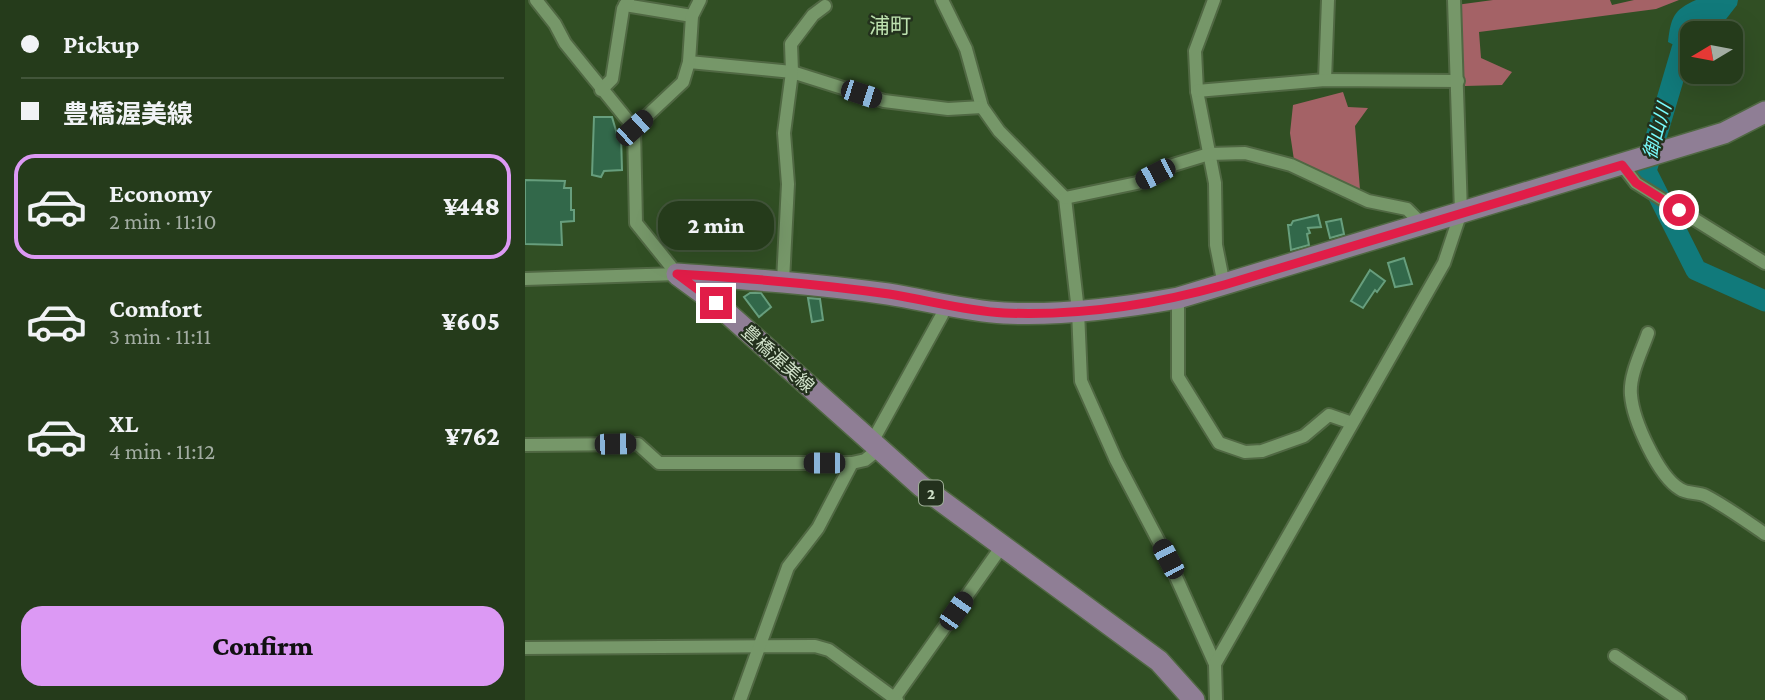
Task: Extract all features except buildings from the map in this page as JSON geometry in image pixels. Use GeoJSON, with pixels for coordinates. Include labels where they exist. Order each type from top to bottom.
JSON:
{"type":"FeatureCollection","features":[{"type":"Feature","properties":{"kind":"main road"},"geometry":{"type":"LineString","coordinates":[[677,274],[783,281],[1003,313],[1078,311],[1144,304],[1224,285],[1622,165],[1724,133],[1765,111]]}},
{"type":"Feature","properties":{"kind":"main road","name":"豊橋渥美線"},"geometry":{"type":"LineString","coordinates":[[677,274],[716,303],[922,486],[1159,661],[1194,700]]}},
{"type":"Feature","properties":{"kind":"street"},"geometry":{"type":"LineString","coordinates":[[536,0],[555,24],[565,43],[634,128],[636,223],[677,274]]}},
{"type":"Feature","properties":{"kind":"street"},"geometry":{"type":"LineString","coordinates":[[634,128],[683,82],[689,62],[692,16],[700,0]]}},
{"type":"Feature","properties":{"kind":"street"},"geometry":{"type":"LineString","coordinates":[[942,0],[966,49],[982,107],[999,131],[1065,198],[1078,311],[1081,381],[1116,460],[1168,559],[1215,664],[1216,700]]}},
{"type":"Feature","properties":{"kind":"street"},"geometry":{"type":"LineString","coordinates":[[1214,0],[1195,51],[1198,91],[1215,184],[1216,245],[1224,285]]}},
{"type":"Feature","properties":{"kind":"street"},"geometry":{"type":"LineString","coordinates":[[1325,80],[1328,0]]}},
{"type":"Feature","properties":{"kind":"street"},"geometry":{"type":"LineString","coordinates":[[1215,664],[1444,262],[1461,212],[1454,0]]}},
{"type":"Feature","properties":{"kind":"street"},"geometry":{"type":"LineString","coordinates":[[601,89],[612,79],[618,33],[627,3],[692,16]]}},
{"type":"Feature","properties":{"kind":"street"},"geometry":{"type":"LineString","coordinates":[[783,281],[788,184],[784,133],[792,72],[791,44],[813,15],[825,5]]}},
{"type":"Feature","properties":{"kind":"street"},"geometry":{"type":"LineString","coordinates":[[689,62],[792,72],[884,101],[948,109],[982,107]]}},
{"type":"Feature","properties":{"kind":"street"},"geometry":{"type":"LineString","coordinates":[[1198,91],[1325,80],[1458,81]]}},
{"type":"Feature","properties":{"kind":"street"},"geometry":{"type":"LineString","coordinates":[[1065,198],[1137,183],[1173,165],[1209,155],[1245,153],[1291,164],[1369,201],[1407,209],[1422,224]]}},
{"type":"Feature","properties":{"kind":"street"},"geometry":{"type":"LineString","coordinates":[[1622,165],[1636,183],[1765,263]]}},
{"type":"Feature","properties":{"kind":"street"},"geometry":{"type":"LineString","coordinates":[[525,279],[677,274]]}},
{"type":"Feature","properties":{"kind":"street"},"geometry":{"type":"LineString","coordinates":[[1178,298],[1178,377],[1219,443],[1245,452],[1262,451],[1304,436],[1329,415],[1352,423]]}},
{"type":"Feature","properties":{"kind":"street"},"geometry":{"type":"LineString","coordinates":[[525,445],[638,444],[659,463],[852,463],[865,460],[875,446],[942,316],[946,303]]}},
{"type":"Feature","properties":{"kind":"street"},"geometry":{"type":"LineString","coordinates":[[1648,333],[1630,394],[1651,452],[1672,483],[1682,491],[1705,496],[1765,534]]}},
{"type":"Feature","properties":{"kind":"street"},"geometry":{"type":"LineString","coordinates":[[740,700],[788,567],[818,528],[852,463]]}},
{"type":"Feature","properties":{"kind":"street"},"geometry":{"type":"LineString","coordinates":[[525,648],[815,646],[829,650],[895,699],[1002,546]]}},
{"type":"Feature","properties":{"kind":"street"},"geometry":{"type":"LineString","coordinates":[[1615,656],[1680,700]]}},
{"type":"Feature","properties":{"kind":"shaded area"},"geometry":{"type":"Polygon","coordinates":[[[1493,0],[1610,0],[1612,5],[1634,0],[1679,0],[1656,9],[1479,32],[1481,58],[1512,72],[1502,85],[1465,86],[1456,5],[1493,0]]]}},
{"type":"Feature","properties":{"kind":"shaded area"},"geometry":{"type":"Polygon","coordinates":[[[1343,92],[1348,107],[1368,108],[1355,126],[1360,190],[1294,160],[1290,133],[1293,105],[1343,92]]]}},
{"type":"Feature","properties":{"kind":"water"},"geometry":{"type":"Polygon","coordinates":[[[1696,0],[1738,0],[1725,21],[1680,21],[1680,48],[1668,42],[1670,27],[1682,7],[1696,0]]]}},
{"type":"Feature","properties":{"kind":"waterway","name":"御山川"},"geometry":{"type":"LineString","coordinates":[[1680,56],[1646,171],[1696,270],[1765,301]]}},
{"type":"Feature","properties":{"kind":"district","name":"浦町"},"geometry":{"type":"Point","coordinates":[890,26]}},
{"type":"Feature","properties":{"kind":"route"},"geometry":{"type":"LineString","coordinates":[[716,303],[677,274],[783,281],[888,294],[1003,313],[1078,311],[1144,304],[1224,285],[1622,165],[1636,183],[1679,210]]}}]}
